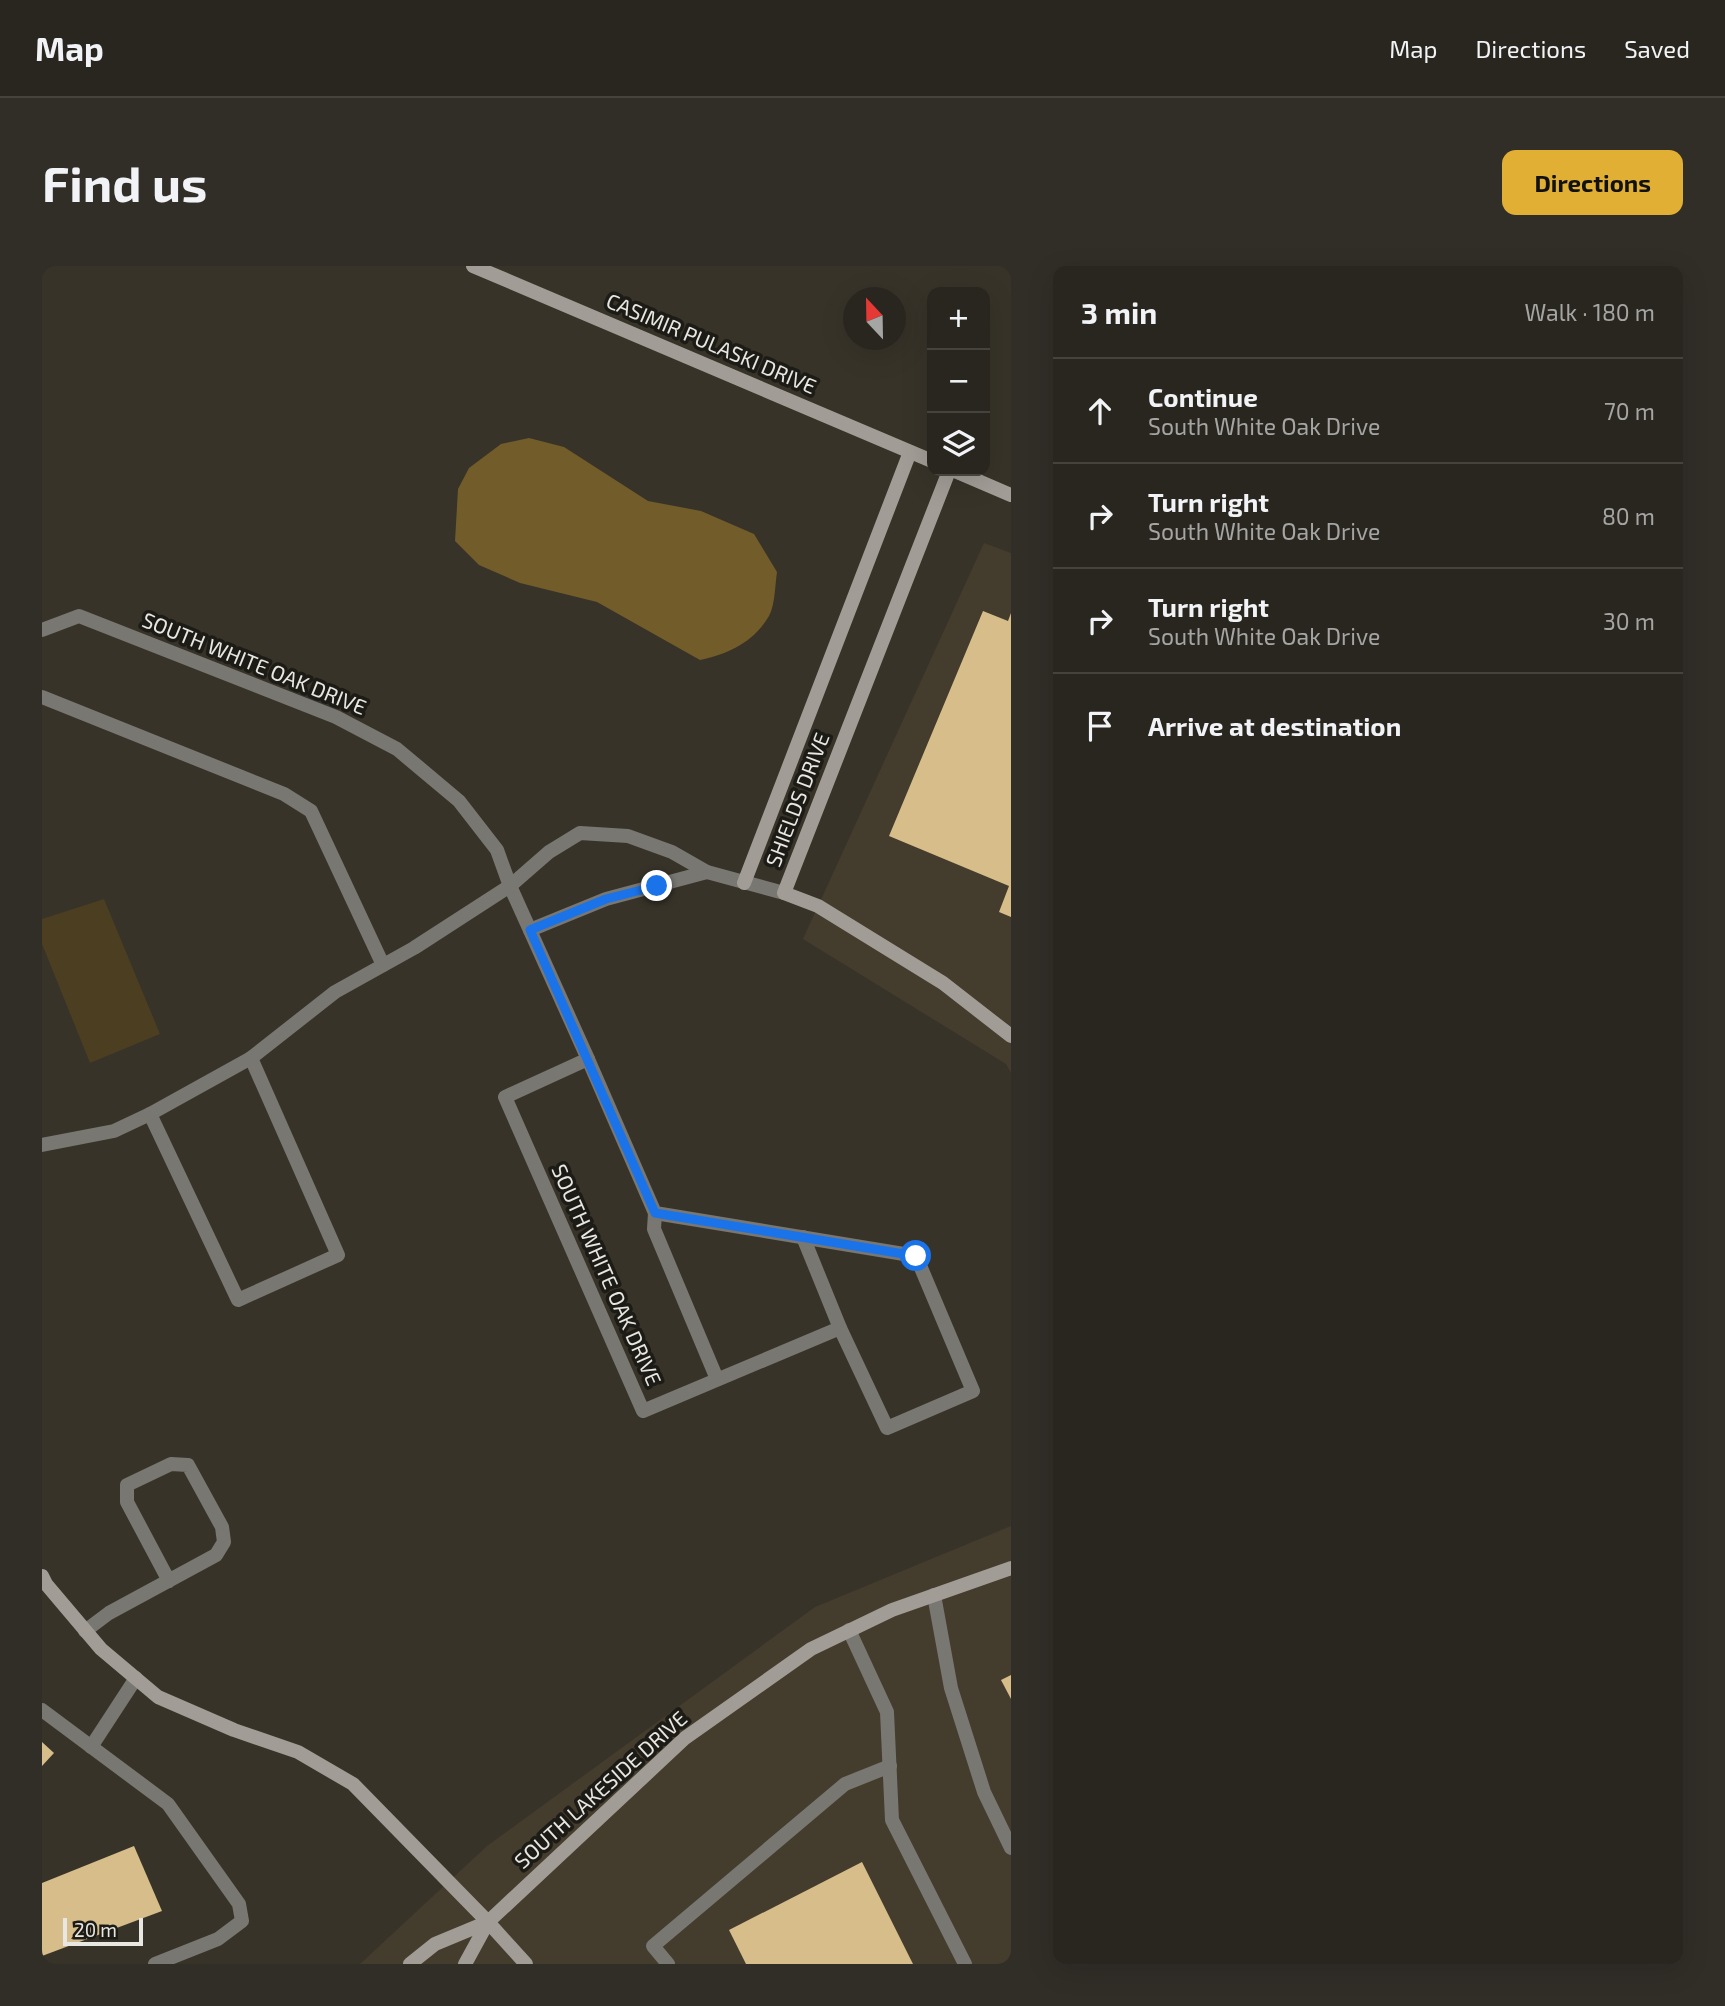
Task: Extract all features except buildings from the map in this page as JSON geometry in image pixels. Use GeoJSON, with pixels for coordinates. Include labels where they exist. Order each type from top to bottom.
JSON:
{"type":"FeatureCollection","features":[{"type":"Feature","properties":{"kind":"street","name":"CASIMIR PULASKI DRIVE"},"geometry":{"type":"LineString","coordinates":[[472,266],[927,459]]}},
{"type":"Feature","properties":{"kind":"street","name":"SHIELDS DRIVE"},"geometry":{"type":"LineString","coordinates":[[744,883],[910,452]]}},
{"type":"Feature","properties":{"kind":"street","name":"SHIELDS DRIVE"},"geometry":{"type":"LineString","coordinates":[[947,476],[784,893],[818,906],[943,983],[1011,1036]]}},
{"type":"Feature","properties":{"kind":"street"},"geometry":{"type":"LineString","coordinates":[[967,476],[1011,495]]}},
{"type":"Feature","properties":{"kind":"street","name":"SOUTH WHITE OAK DRIVE"},"geometry":{"type":"LineString","coordinates":[[42,630],[79,616],[336,717],[397,749],[459,801],[497,850],[509,886],[655,1213],[654,1229],[717,1379]]}},
{"type":"Feature","properties":{"kind":"street"},"geometry":{"type":"LineString","coordinates":[[42,697],[284,794],[311,811],[383,965]]}},
{"type":"Feature","properties":{"kind":"street"},"geometry":{"type":"LineString","coordinates":[[42,1145],[114,1131],[251,1058],[335,992],[509,886],[549,852],[580,833],[628,836],[672,852],[707,872],[784,893]]}},
{"type":"Feature","properties":{"kind":"street"},"geometry":{"type":"LineString","coordinates":[[530,930],[606,899],[707,872]]}},
{"type":"Feature","properties":{"kind":"street"},"geometry":{"type":"LineString","coordinates":[[150,1114],[238,1300],[338,1255],[251,1058]]}},
{"type":"Feature","properties":{"kind":"street","name":"SOUTH WHITE OAK DRIVE"},"geometry":{"type":"LineString","coordinates":[[588,1059],[505,1097],[643,1411],[840,1328]]}},
{"type":"Feature","properties":{"kind":"street"},"geometry":{"type":"LineString","coordinates":[[655,1213],[803,1237],[916,1256],[973,1391],[887,1429],[840,1328],[803,1237]]}},
{"type":"Feature","properties":{"kind":"street"},"geometry":{"type":"LineString","coordinates":[[85,1631],[109,1613],[169,1581],[216,1555],[224,1542],[222,1527],[188,1465],[171,1464],[127,1485],[127,1503],[169,1581]]}},
{"type":"Feature","properties":{"kind":"street","name":"SOUTH LAKESIDE DRIVE"},"geometry":{"type":"LineString","coordinates":[[465,1964],[488,1922],[685,1738],[811,1649],[892,1610],[1011,1568]]}},
{"type":"Feature","properties":{"kind":"street"},"geometry":{"type":"LineString","coordinates":[[43,1582],[101,1649],[158,1696],[234,1730],[299,1752],[353,1784],[526,1964]]}},
{"type":"Feature","properties":{"kind":"street"},"geometry":{"type":"LineString","coordinates":[[934,1595],[951,1688],[984,1792],[1011,1848]]}},
{"type":"Feature","properties":{"kind":"street"},"geometry":{"type":"LineString","coordinates":[[849,1630],[887,1712],[892,1820],[965,1964]]}},
{"type":"Feature","properties":{"kind":"street"},"geometry":{"type":"LineString","coordinates":[[91,1748],[136,1678]]}},
{"type":"Feature","properties":{"kind":"street"},"geometry":{"type":"LineString","coordinates":[[42,1710],[168,1804],[239,1904],[242,1921],[218,1939],[155,1964]]}},
{"type":"Feature","properties":{"kind":"street"},"geometry":{"type":"LineString","coordinates":[[668,1964],[653,1946],[845,1784],[890,1766]]}},
{"type":"Feature","properties":{"kind":"street","name":"SOUTH LAKESIDE DRIVE"},"geometry":{"type":"LineString","coordinates":[[410,1964],[435,1944],[488,1922]]}},
{"type":"Feature","properties":{"kind":"shaded area"},"geometry":{"type":"Polygon","coordinates":[[[529,438],[564,447],[648,501],[701,511],[754,534],[777,572],[772,606],[763,625],[739,646],[700,660],[597,602],[520,583],[479,565],[455,541],[458,489],[469,468],[501,444],[529,438]]]}},
{"type":"Feature","properties":{"kind":"shaded area"},"geometry":{"type":"Polygon","coordinates":[[[984,543],[1011,553],[1011,1073],[1006,1064],[803,939],[984,543]]]}},
{"type":"Feature","properties":{"kind":"shaded area"},"geometry":{"type":"Polygon","coordinates":[[[104,899],[160,1034],[90,1063],[42,944],[42,919],[104,899]]]}},
{"type":"Feature","properties":{"kind":"shaded area"},"geometry":{"type":"Polygon","coordinates":[[[1011,1526],[1011,1964],[360,1964],[487,1846],[815,1607],[1011,1526]]]}},
{"type":"Feature","properties":{"kind":"route"},"geometry":{"type":"LineString","coordinates":[[657,886],[606,899],[530,930],[655,1213],[916,1256]]}}]}
